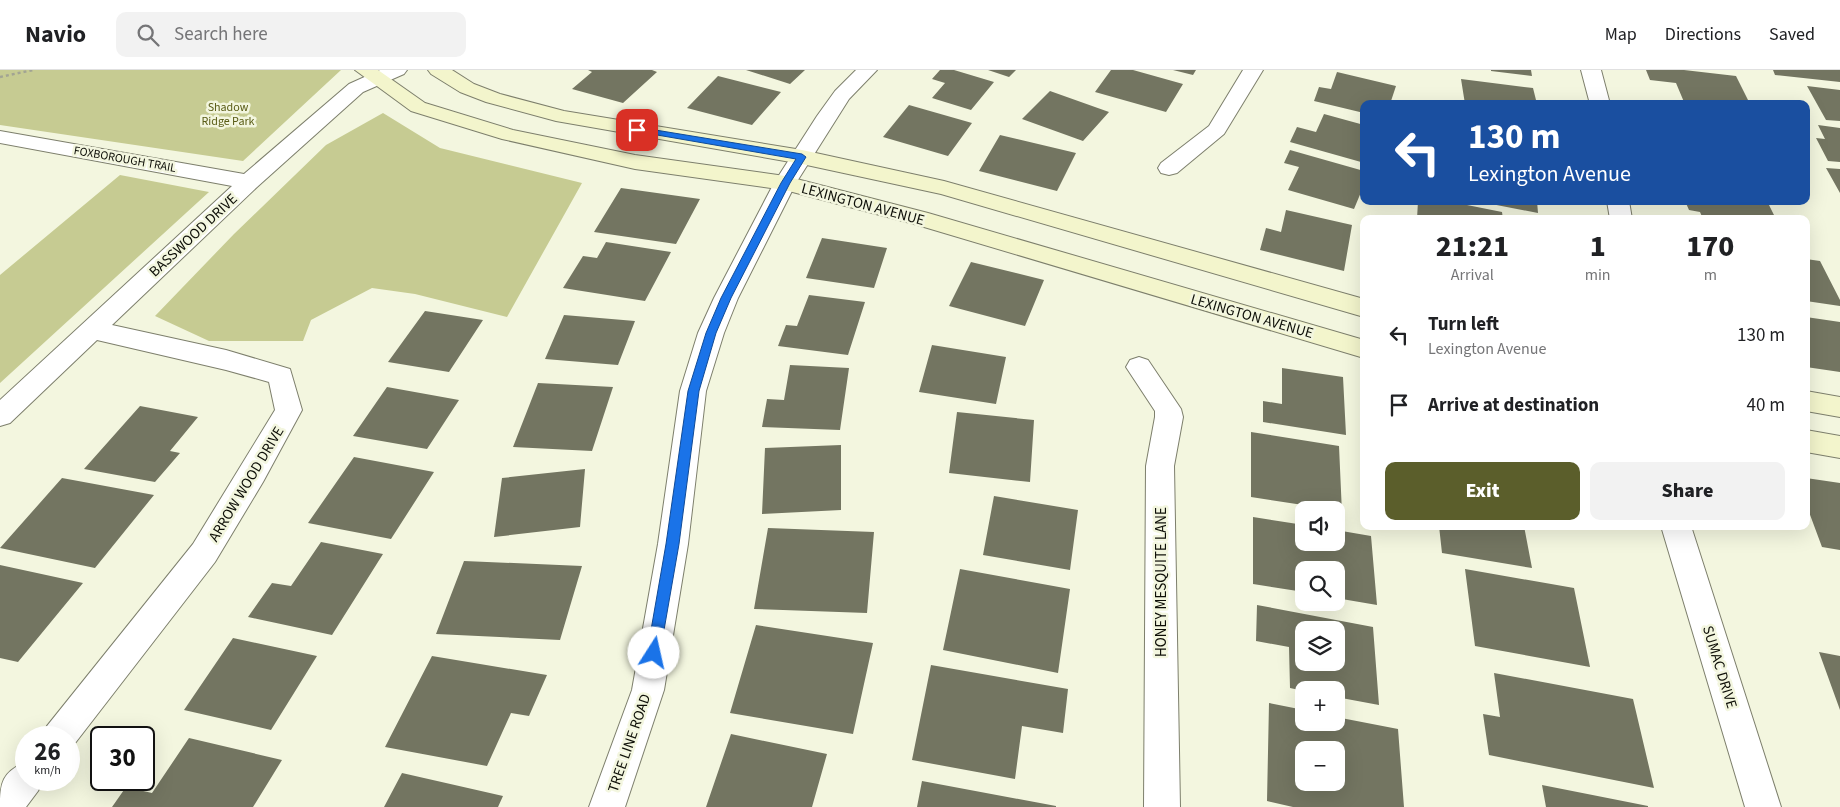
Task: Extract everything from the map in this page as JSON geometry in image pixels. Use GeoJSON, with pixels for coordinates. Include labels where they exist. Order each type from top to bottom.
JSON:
{"type":"FeatureCollection","features":[{"type":"Feature","properties":{"kind":"street","name":"LEXINGTON AVENUE"},"geometry":{"type":"LineString","coordinates":[[438,70],[467,88],[493,98],[563,117],[802,157],[944,188],[1360,307]]}},
{"type":"Feature","properties":{"kind":"street","name":"TREE LINE ROAD"},"geometry":{"type":"LineString","coordinates":[[607,807],[648,690],[673,544],[693,391],[711,333],[718,315],[785,183],[824,120],[842,95],[867,70]]}},
{"type":"Feature","properties":{"kind":"street"},"geometry":{"type":"LineString","coordinates":[[1169,168],[1217,130],[1253,70]]}},
{"type":"Feature","properties":{"kind":"street"},"geometry":{"type":"LineString","coordinates":[[1591,70],[1599,100]]}},
{"type":"Feature","properties":{"kind":"street","name":"LEXINGTON AVENUE"},"geometry":{"type":"LineString","coordinates":[[379,73],[418,108],[509,136],[634,162],[785,183],[920,218],[1360,348]]}},
{"type":"Feature","properties":{"kind":"street","name":"BASSWOOD DRIVE"},"geometry":{"type":"LineString","coordinates":[[0,416],[249,182],[356,88],[379,73]]}},
{"type":"Feature","properties":{"kind":"street","name":"FOXBOROUGH TRAIL"},"geometry":{"type":"LineString","coordinates":[[0,137],[249,182]]}},
{"type":"Feature","properties":{"kind":"street","name":"ARROW WOOD DRIVE"},"geometry":{"type":"LineString","coordinates":[[68,726],[204,553],[289,410],[281,376],[226,360],[92,330]]}},
{"type":"Feature","properties":{"kind":"street","name":"HONEY MESQUITE LANE"},"geometry":{"type":"LineString","coordinates":[[1139,367],[1168,409],[1169,417],[1160,466],[1162,807]]}},
{"type":"Feature","properties":{"kind":"street"},"geometry":{"type":"LineString","coordinates":[[1810,402],[1840,407]]}},
{"type":"Feature","properties":{"kind":"street"},"geometry":{"type":"LineString","coordinates":[[1810,442],[1840,447]]}},
{"type":"Feature","properties":{"kind":"street","name":"SUMAC DRIVE"},"geometry":{"type":"LineString","coordinates":[[1677,530],[1763,807]]}},
{"type":"Feature","properties":{"kind":"street"},"geometry":{"type":"LineString","coordinates":[[4,807],[17,791]]}},
{"type":"Feature","properties":{"kind":"path"},"geometry":{"type":"LineString","coordinates":[[0,77],[33,70]]}},
{"type":"Feature","properties":{"kind":"green space","name":"Shadow Ridge Park"},"geometry":{"type":"Polygon","coordinates":[[[0,70],[341,70],[243,161],[0,125],[0,70]]]}},
{"type":"Feature","properties":{"kind":"green space"},"geometry":{"type":"Polygon","coordinates":[[[383,113],[440,148],[582,183],[507,317],[415,294],[372,288],[311,320],[303,341],[209,341],[155,316],[234,234],[326,145],[383,113]]]}},
{"type":"Feature","properties":{"kind":"green space"},"geometry":{"type":"Polygon","coordinates":[[[120,175],[209,192],[0,383],[0,275],[120,175]]]}},
{"type":"Feature","properties":{"kind":"building"},"geometry":{"type":"Polygon","coordinates":[[[588,70],[652,70],[657,72],[623,103],[572,89],[592,72],[588,70]]]}},
{"type":"Feature","properties":{"kind":"building"},"geometry":{"type":"Polygon","coordinates":[[[746,70],[805,70],[790,84],[746,70]]]}},
{"type":"Feature","properties":{"kind":"building"},"geometry":{"type":"Polygon","coordinates":[[[940,70],[954,70],[994,82],[971,110],[932,98],[945,83],[932,79],[940,70]]]}},
{"type":"Feature","properties":{"kind":"building"},"geometry":{"type":"Polygon","coordinates":[[[988,70],[1016,70],[1009,77],[988,70]]]}},
{"type":"Feature","properties":{"kind":"building"},"geometry":{"type":"Polygon","coordinates":[[[1111,70],[1133,70],[1183,84],[1166,112],[1095,92],[1111,70]]]}},
{"type":"Feature","properties":{"kind":"building"},"geometry":{"type":"Polygon","coordinates":[[[1173,70],[1196,70],[1193,75],[1173,70]]]}},
{"type":"Feature","properties":{"kind":"building"},"geometry":{"type":"Polygon","coordinates":[[[1531,70],[1532,76],[1491,71],[1531,70]]]}},
{"type":"Feature","properties":{"kind":"building"},"geometry":{"type":"Polygon","coordinates":[[[1646,70],[1684,70],[1736,76],[1748,100],[1683,100],[1676,83],[1650,80],[1646,70]]]}},
{"type":"Feature","properties":{"kind":"building"},"geometry":{"type":"Polygon","coordinates":[[[1773,70],[1840,70],[1840,82],[1775,75],[1773,70]]]}},
{"type":"Feature","properties":{"kind":"building"},"geometry":{"type":"Polygon","coordinates":[[[1337,72],[1396,86],[1391,100],[1360,100],[1360,112],[1314,101],[1319,87],[1331,89],[1337,72]]]}},
{"type":"Feature","properties":{"kind":"building"},"geometry":{"type":"Polygon","coordinates":[[[718,76],[781,92],[752,125],[687,108],[718,76]]]}},
{"type":"Feature","properties":{"kind":"building"},"geometry":{"type":"Polygon","coordinates":[[[1461,79],[1533,88],[1536,100],[1464,100],[1461,79]]]}},
{"type":"Feature","properties":{"kind":"building"},"geometry":{"type":"Polygon","coordinates":[[[1807,86],[1840,90],[1840,121],[1826,120],[1807,86]]]}},
{"type":"Feature","properties":{"kind":"building"},"geometry":{"type":"Polygon","coordinates":[[[1050,91],[1109,112],[1083,141],[1022,119],[1050,91]]]}},
{"type":"Feature","properties":{"kind":"building"},"geometry":{"type":"Polygon","coordinates":[[[909,105],[972,123],[948,156],[883,137],[909,105]]]}},
{"type":"Feature","properties":{"kind":"building"},"geometry":{"type":"Polygon","coordinates":[[[1324,114],[1360,124],[1360,162],[1290,142],[1297,127],[1316,132],[1324,114]]]}},
{"type":"Feature","properties":{"kind":"building"},"geometry":{"type":"Polygon","coordinates":[[[1818,125],[1840,128],[1840,162],[1828,161],[1816,138],[1825,139],[1818,125]]]}},
{"type":"Feature","properties":{"kind":"building"},"geometry":{"type":"Polygon","coordinates":[[[1000,135],[1076,153],[1057,191],[979,171],[1000,135]]]}},
{"type":"Feature","properties":{"kind":"building"},"geometry":{"type":"Polygon","coordinates":[[[1290,150],[1360,170],[1360,195],[1354,209],[1288,190],[1299,167],[1284,163],[1290,150]]]}},
{"type":"Feature","properties":{"kind":"building"},"geometry":{"type":"Polygon","coordinates":[[[1826,168],[1840,169],[1840,193],[1826,168]]]}},
{"type":"Feature","properties":{"kind":"building"},"geometry":{"type":"Polygon","coordinates":[[[621,188],[700,199],[676,244],[594,232],[621,188]]]}},
{"type":"Feature","properties":{"kind":"building"},"geometry":{"type":"Polygon","coordinates":[[[1418,205],[1467,205],[1502,212],[1502,215],[1417,215],[1418,205]]]}},
{"type":"Feature","properties":{"kind":"building"},"geometry":{"type":"Polygon","coordinates":[[[1497,205],[1537,205],[1538,213],[1497,205]]]}},
{"type":"Feature","properties":{"kind":"building"},"geometry":{"type":"Polygon","coordinates":[[[1687,205],[1769,205],[1774,215],[1701,215],[1700,212],[1689,210],[1687,205]]]}},
{"type":"Feature","properties":{"kind":"building"},"geometry":{"type":"Polygon","coordinates":[[[1286,210],[1352,225],[1344,271],[1260,250],[1266,228],[1281,232],[1286,210]]]}},
{"type":"Feature","properties":{"kind":"building"},"geometry":{"type":"Polygon","coordinates":[[[822,238],[887,248],[874,288],[806,278],[822,238]]]}},
{"type":"Feature","properties":{"kind":"building"},"geometry":{"type":"Polygon","coordinates":[[[606,242],[671,252],[645,301],[563,288],[583,256],[597,258],[606,242]]]}},
{"type":"Feature","properties":{"kind":"building"},"geometry":{"type":"Polygon","coordinates":[[[1810,260],[1820,261],[1840,300],[1840,306],[1810,302],[1810,260]]]}},
{"type":"Feature","properties":{"kind":"building"},"geometry":{"type":"Polygon","coordinates":[[[971,262],[1044,280],[1025,326],[949,306],[971,262]]]}},
{"type":"Feature","properties":{"kind":"building"},"geometry":{"type":"Polygon","coordinates":[[[809,295],[865,302],[848,355],[778,346],[786,325],[797,326],[809,295]]]}},
{"type":"Feature","properties":{"kind":"building"},"geometry":{"type":"Polygon","coordinates":[[[425,311],[483,320],[449,372],[388,362],[425,311]]]}},
{"type":"Feature","properties":{"kind":"building"},"geometry":{"type":"Polygon","coordinates":[[[564,315],[635,321],[618,365],[545,359],[564,315]]]}},
{"type":"Feature","properties":{"kind":"building"},"geometry":{"type":"Polygon","coordinates":[[[1810,318],[1840,322],[1840,372],[1810,368],[1810,318]]]}},
{"type":"Feature","properties":{"kind":"building"},"geometry":{"type":"Polygon","coordinates":[[[932,345],[1006,357],[996,404],[919,392],[932,345]]]}},
{"type":"Feature","properties":{"kind":"building"},"geometry":{"type":"Polygon","coordinates":[[[790,365],[849,368],[840,430],[762,427],[767,399],[784,400],[790,365]]]}},
{"type":"Feature","properties":{"kind":"building"},"geometry":{"type":"Polygon","coordinates":[[[1282,368],[1343,377],[1346,435],[1263,422],[1263,401],[1282,404],[1282,368]]]}},
{"type":"Feature","properties":{"kind":"building"},"geometry":{"type":"Polygon","coordinates":[[[538,383],[613,387],[592,451],[513,447],[538,383]]]}},
{"type":"Feature","properties":{"kind":"building"},"geometry":{"type":"Polygon","coordinates":[[[387,387],[459,400],[427,449],[353,436],[387,387]]]}},
{"type":"Feature","properties":{"kind":"building"},"geometry":{"type":"Polygon","coordinates":[[[140,406],[198,417],[170,451],[180,453],[155,482],[84,469],[140,406]]]}},
{"type":"Feature","properties":{"kind":"building"},"geometry":{"type":"Polygon","coordinates":[[[957,412],[1034,420],[1030,482],[949,473],[957,412]]]}},
{"type":"Feature","properties":{"kind":"building"},"geometry":{"type":"Polygon","coordinates":[[[1251,432],[1339,446],[1341,501],[1295,501],[1295,504],[1251,497],[1251,432]]]}},
{"type":"Feature","properties":{"kind":"building"},"geometry":{"type":"Polygon","coordinates":[[[841,445],[841,510],[762,514],[765,448],[841,445]]]}},
{"type":"Feature","properties":{"kind":"building"},"geometry":{"type":"Polygon","coordinates":[[[354,457],[434,472],[391,539],[308,523],[354,457]]]}},
{"type":"Feature","properties":{"kind":"building"},"geometry":{"type":"Polygon","coordinates":[[[585,469],[580,527],[494,537],[502,478],[585,469]]]}},
{"type":"Feature","properties":{"kind":"building"},"geometry":{"type":"Polygon","coordinates":[[[62,478],[154,495],[95,568],[0,548],[62,478]]]}},
{"type":"Feature","properties":{"kind":"building"},"geometry":{"type":"Polygon","coordinates":[[[1810,479],[1840,483],[1840,550],[1822,547],[1810,515],[1810,479]]]}},
{"type":"Feature","properties":{"kind":"building"},"geometry":{"type":"Polygon","coordinates":[[[994,496],[1078,510],[1070,570],[983,555],[994,496]]]}},
{"type":"Feature","properties":{"kind":"building"},"geometry":{"type":"Polygon","coordinates":[[[1253,517],[1295,524],[1295,551],[1345,551],[1345,532],[1371,536],[1377,605],[1345,600],[1345,561],[1295,561],[1295,591],[1253,584],[1253,517]]]}},
{"type":"Feature","properties":{"kind":"building"},"geometry":{"type":"Polygon","coordinates":[[[768,528],[874,532],[867,613],[754,609],[768,528]]]}},
{"type":"Feature","properties":{"kind":"building"},"geometry":{"type":"Polygon","coordinates":[[[1439,530],[1525,530],[1532,568],[1442,553],[1439,530]]]}},
{"type":"Feature","properties":{"kind":"building"},"geometry":{"type":"Polygon","coordinates":[[[321,542],[383,554],[332,635],[248,617],[272,583],[291,586],[321,542]]]}},
{"type":"Feature","properties":{"kind":"building"},"geometry":{"type":"Polygon","coordinates":[[[464,561],[582,566],[560,640],[436,634],[464,561]]]}},
{"type":"Feature","properties":{"kind":"building"},"geometry":{"type":"Polygon","coordinates":[[[0,565],[83,583],[18,662],[0,658],[0,565]]]}},
{"type":"Feature","properties":{"kind":"building"},"geometry":{"type":"Polygon","coordinates":[[[960,569],[1070,589],[1058,673],[943,650],[960,569]]]}},
{"type":"Feature","properties":{"kind":"building"},"geometry":{"type":"Polygon","coordinates":[[[1465,569],[1574,588],[1590,667],[1475,646],[1465,569]]]}},
{"type":"Feature","properties":{"kind":"building"},"geometry":{"type":"Polygon","coordinates":[[[1257,605],[1341,621],[1295,621],[1295,671],[1345,671],[1345,622],[1373,627],[1379,705],[1345,699],[1345,681],[1295,681],[1295,689],[1290,688],[1289,647],[1256,641],[1257,605]]]}},
{"type":"Feature","properties":{"kind":"building"},"geometry":{"type":"Polygon","coordinates":[[[756,625],[873,643],[853,734],[730,713],[756,625]]]}},
{"type":"Feature","properties":{"kind":"building"},"geometry":{"type":"Polygon","coordinates":[[[233,638],[317,656],[271,730],[184,710],[233,638]]]}},
{"type":"Feature","properties":{"kind":"building"},"geometry":{"type":"Polygon","coordinates":[[[1819,652],[1840,656],[1840,710],[1819,652]]]}},
{"type":"Feature","properties":{"kind":"building"},"geometry":{"type":"Polygon","coordinates":[[[432,656],[547,675],[529,716],[511,713],[487,766],[385,747],[432,656]]]}},
{"type":"Feature","properties":{"kind":"building"},"geometry":{"type":"Polygon","coordinates":[[[931,665],[1068,689],[1063,733],[1022,726],[1015,779],[912,760],[931,665]]]}},
{"type":"Feature","properties":{"kind":"building"},"geometry":{"type":"Polygon","coordinates":[[[1494,673],[1633,699],[1654,788],[1489,755],[1483,714],[1500,717],[1494,673]]]}},
{"type":"Feature","properties":{"kind":"building"},"geometry":{"type":"Polygon","coordinates":[[[1269,703],[1295,708],[1295,731],[1345,731],[1345,719],[1398,729],[1404,807],[1293,807],[1267,801],[1269,703]]]}},
{"type":"Feature","properties":{"kind":"building"},"geometry":{"type":"Polygon","coordinates":[[[731,734],[827,754],[812,807],[706,807],[731,734]]]}},
{"type":"Feature","properties":{"kind":"building"},"geometry":{"type":"Polygon","coordinates":[[[189,738],[282,760],[253,807],[112,807],[123,791],[152,793],[189,738]]]}},
{"type":"Feature","properties":{"kind":"building"},"geometry":{"type":"Polygon","coordinates":[[[402,773],[503,796],[498,807],[384,807],[402,773]]]}},
{"type":"Feature","properties":{"kind":"building"},"geometry":{"type":"Polygon","coordinates":[[[922,781],[1056,806],[1056,807],[917,807],[922,781]]]}},
{"type":"Feature","properties":{"kind":"building"},"geometry":{"type":"Polygon","coordinates":[[[1542,785],[1648,806],[1648,807],[1546,807],[1542,785]]]}},
{"type":"Feature","properties":{"kind":"route"},"geometry":{"type":"LineString","coordinates":[[637,130],[802,157],[785,183],[726,298],[711,333],[693,391],[673,544],[654,653]]}}]}
